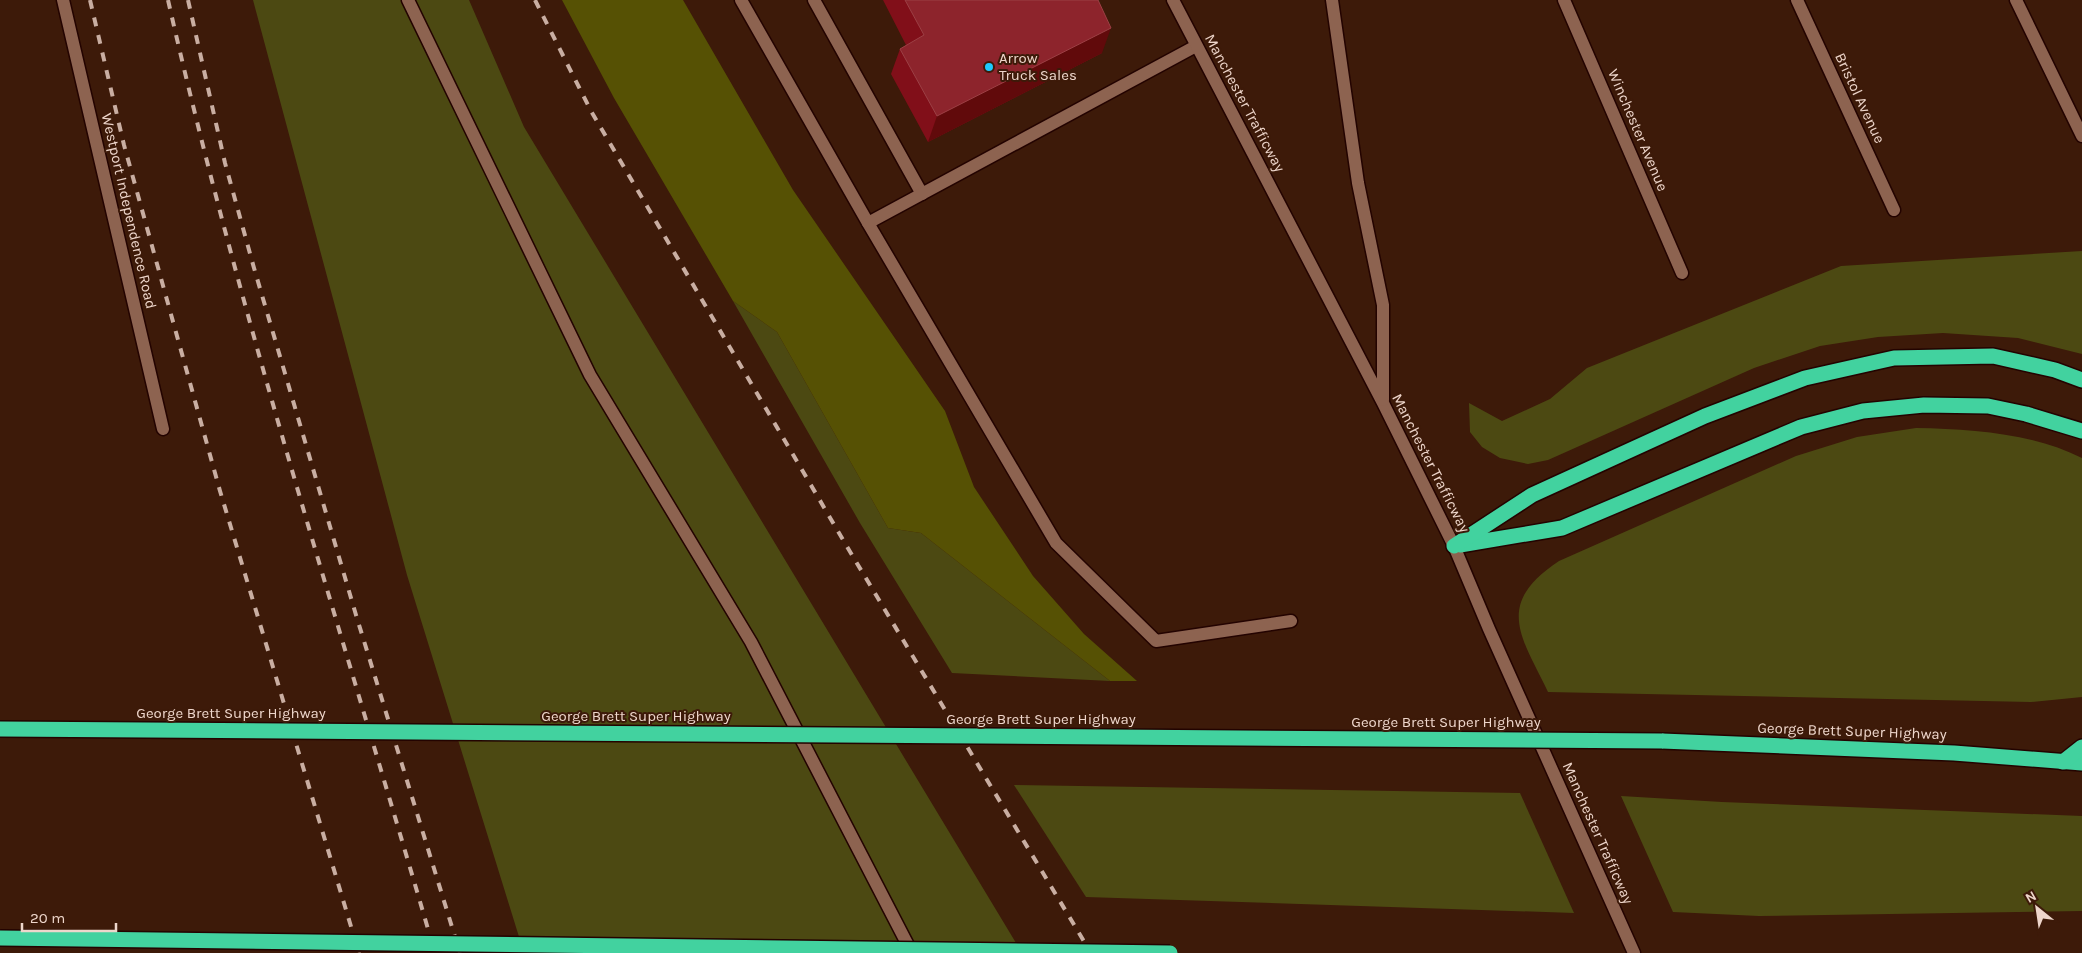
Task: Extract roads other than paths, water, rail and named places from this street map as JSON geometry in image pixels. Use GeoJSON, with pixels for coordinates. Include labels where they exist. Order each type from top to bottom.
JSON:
{"type":"FeatureCollection","features":[{"type":"Feature","properties":{"kind":"highway"},"geometry":{"type":"LineString","coordinates":[[1454,546],[1532,495],[1705,416],[1805,378],[1894,358],[1993,356],[2055,370],[2082,380]]}},
{"type":"Feature","properties":{"kind":"highway"},"geometry":{"type":"LineString","coordinates":[[1454,546],[1562,528],[1801,427],[1863,410],[1924,404],[1988,406],[2026,414],[2082,431]]}},
{"type":"Feature","properties":{"kind":"highway","name":"George Brett Super Highway"},"geometry":{"type":"LineString","coordinates":[[0,729],[1662,741],[1954,753],[2082,763]]}},
{"type":"Feature","properties":{"kind":"highway"},"geometry":{"type":"LineString","coordinates":[[2063,762],[2082,747]]}},
{"type":"Feature","properties":{"kind":"highway"},"geometry":{"type":"LineString","coordinates":[[0,938],[1170,953]]}},
{"type":"Feature","properties":{"kind":"main road","name":"Westport Independence Road"},"geometry":{"type":"LineString","coordinates":[[63,0],[164,429]]}},
{"type":"Feature","properties":{"kind":"main road"},"geometry":{"type":"LineString","coordinates":[[408,0],[590,375],[751,642],[912,953]]}},
{"type":"Feature","properties":{"kind":"main road"},"geometry":{"type":"LineString","coordinates":[[741,0],[868,223],[1056,543],[1156,641],[1291,621]]}},
{"type":"Feature","properties":{"kind":"main road"},"geometry":{"type":"LineString","coordinates":[[814,0],[922,194]]}},
{"type":"Feature","properties":{"kind":"main road","name":"Manchester Trafficway"},"geometry":{"type":"LineString","coordinates":[[1173,0],[1383,403],[1454,546],[1489,629],[1634,953]]}},
{"type":"Feature","properties":{"kind":"main road"},"geometry":{"type":"LineString","coordinates":[[1332,0],[1358,183],[1382,305],[1383,403]]}},
{"type":"Feature","properties":{"kind":"main road","name":"Winchester Avenue"},"geometry":{"type":"LineString","coordinates":[[1564,0],[1682,273]]}},
{"type":"Feature","properties":{"kind":"main road","name":"Bristol Avenue"},"geometry":{"type":"LineString","coordinates":[[1797,0],[1894,210]]}},
{"type":"Feature","properties":{"kind":"main road"},"geometry":{"type":"LineString","coordinates":[[2016,0],[2082,136]]}},
{"type":"Feature","properties":{"kind":"main road"},"geometry":{"type":"LineString","coordinates":[[868,223],[1196,46]]}},
{"type":"Feature","properties":{"kind":"railway"},"geometry":{"type":"LineString","coordinates":[[90,0],[124,145],[220,491],[359,953]]}},
{"type":"Feature","properties":{"kind":"railway"},"geometry":{"type":"LineString","coordinates":[[168,0],[197,120],[260,359],[435,953]]}},
{"type":"Feature","properties":{"kind":"railway"},"geometry":{"type":"LineString","coordinates":[[188,0],[225,163],[254,268],[356,615],[460,953]]}},
{"type":"Feature","properties":{"kind":"railway"},"geometry":{"type":"LineString","coordinates":[[535,0],[591,111],[852,555],[1091,953]]}},
{"type":"Feature","properties":{"kind":"place","name":"Arrow Truck Sales"},"geometry":{"type":"Point","coordinates":[989,67]}}]}
